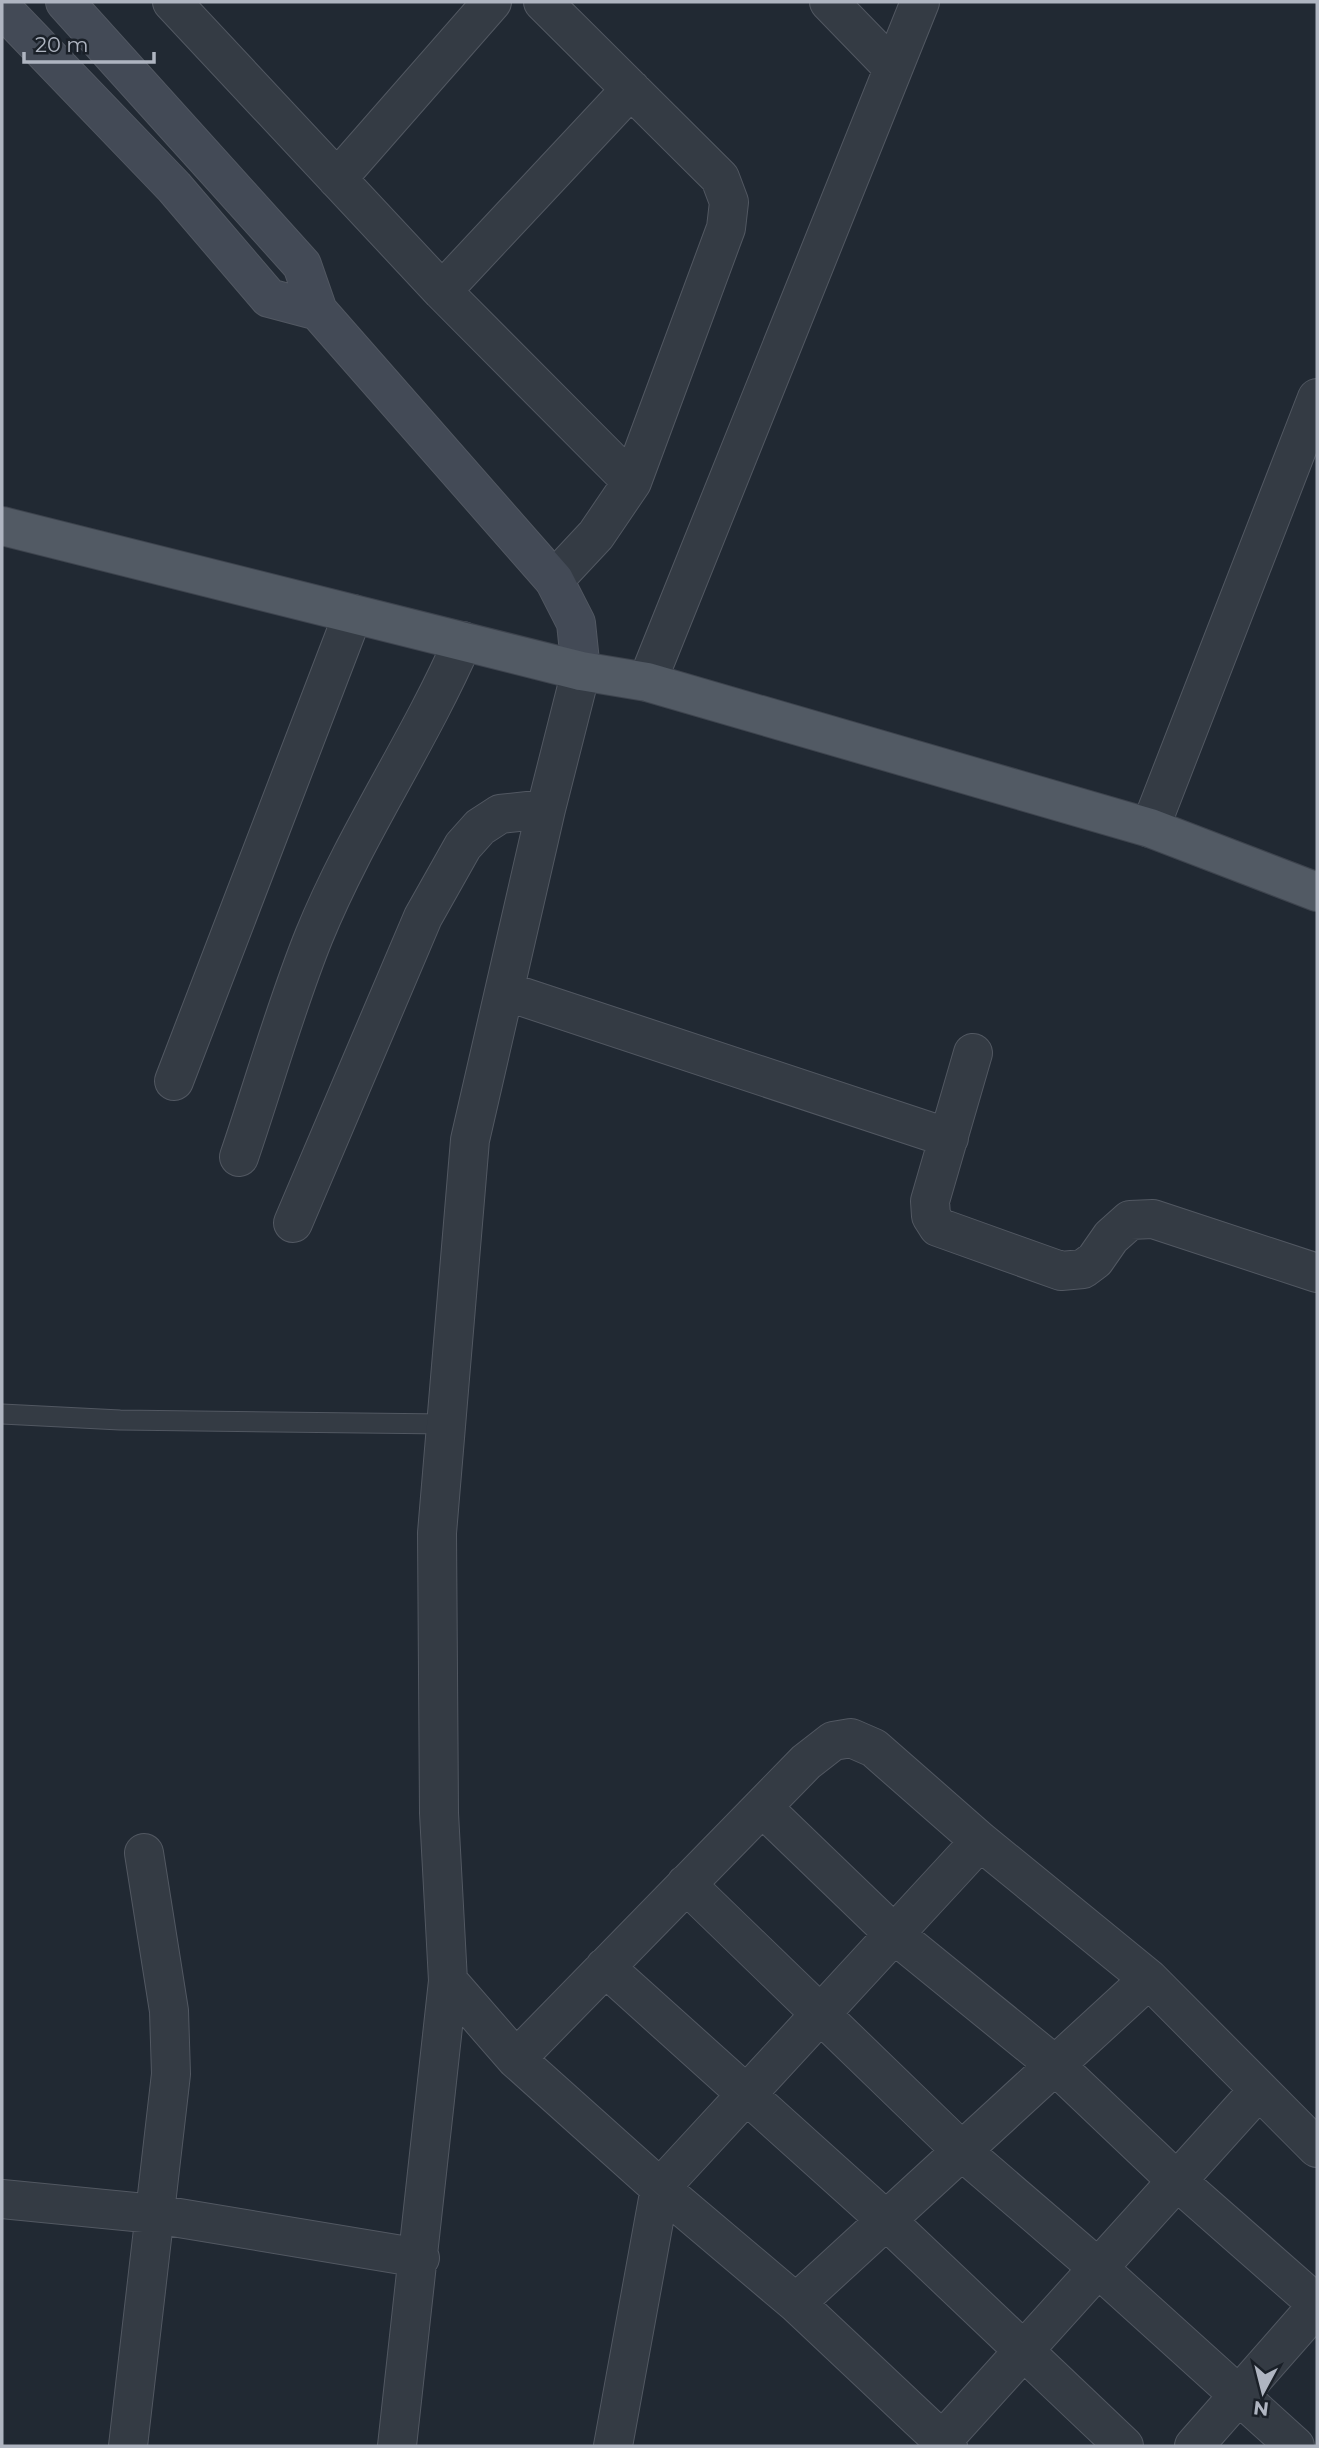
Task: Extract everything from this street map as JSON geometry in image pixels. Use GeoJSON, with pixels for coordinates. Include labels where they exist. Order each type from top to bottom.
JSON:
{"type":"FeatureCollection","features":[{"type":"Feature","properties":{"kind":"main road"},"geometry":{"type":"LineString","coordinates":[[65,2],[302,265],[318,311],[554,580],[576,623],[581,671]]}},
{"type":"Feature","properties":{"kind":"main road"},"geometry":{"type":"LineString","coordinates":[[2,8],[174,187],[269,298],[318,311]]}},
{"type":"Feature","properties":{"kind":"main road"},"geometry":{"type":"LineString","coordinates":[[2,526],[581,671],[647,682],[1150,828],[1317,892]]}},
{"type":"Feature","properties":{"kind":"street"},"geometry":{"type":"LineString","coordinates":[[337,179],[492,2]]}},
{"type":"Feature","properties":{"kind":"street"},"geometry":{"type":"LineString","coordinates":[[543,2],[720,178],[729,202],[726,229],[632,482],[596,536],[554,580]]}},
{"type":"Feature","properties":{"kind":"street"},"geometry":{"type":"LineString","coordinates":[[829,2],[892,67]]}},
{"type":"Feature","properties":{"kind":"street"},"geometry":{"type":"LineString","coordinates":[[647,682],[919,2]]}},
{"type":"Feature","properties":{"kind":"street"},"geometry":{"type":"LineString","coordinates":[[189,8],[337,179],[442,290],[632,482]]}},
{"type":"Feature","properties":{"kind":"street"},"geometry":{"type":"LineString","coordinates":[[442,290],[631,89]]}},
{"type":"Feature","properties":{"kind":"street"},"geometry":{"type":"LineString","coordinates":[[1150,828],[1317,398]]}},
{"type":"Feature","properties":{"kind":"street"},"geometry":{"type":"LineString","coordinates":[[174,1081],[353,614]]}},
{"type":"Feature","properties":{"kind":"street"},"geometry":{"type":"LineString","coordinates":[[239,1157],[315,935],[386,789],[435,705],[463,641]]}},
{"type":"Feature","properties":{"kind":"street"},"geometry":{"type":"LineString","coordinates":[[397,2446],[421,2258],[448,1982],[439,1813],[437,1533],[470,1140],[546,809],[581,671]]}},
{"type":"Feature","properties":{"kind":"street"},"geometry":{"type":"LineString","coordinates":[[293,1223],[423,917],[463,846],[480,828],[500,814],[546,809]]}},
{"type":"Feature","properties":{"kind":"street"},"geometry":{"type":"LineString","coordinates":[[505,991],[949,1138]]}},
{"type":"Feature","properties":{"kind":"street"},"geometry":{"type":"LineString","coordinates":[[974,1053],[930,1201],[931,1216],[938,1227],[1061,1271],[1083,1269],[1095,1260],[1111,1237],[1130,1220],[1153,1219],[1317,1273]]}},
{"type":"Feature","properties":{"kind":"street"},"geometry":{"type":"LineString","coordinates":[[516,2059],[806,1762],[833,1741],[851,1738],[874,1748],[981,1841],[1149,1979],[1317,2148]]}},
{"type":"Feature","properties":{"kind":"street"},"geometry":{"type":"LineString","coordinates":[[762,1807],[894,1934],[1055,2065],[1177,2181],[1317,2305],[1194,2446]]}},
{"type":"Feature","properties":{"kind":"street"},"geometry":{"type":"LineString","coordinates":[[613,2446],[660,2188],[981,1841]]}},
{"type":"Feature","properties":{"kind":"street"},"geometry":{"type":"LineString","coordinates":[[128,2446],[170,2062],[169,2011],[144,1853]]}},
{"type":"Feature","properties":{"kind":"street"},"geometry":{"type":"LineString","coordinates":[[686,1884],[821,2011],[962,2151],[1098,2268],[1295,2446]]}},
{"type":"Feature","properties":{"kind":"street"},"geometry":{"type":"LineString","coordinates":[[606,1967],[886,2220],[1022,2353],[1124,2446]]}},
{"type":"Feature","properties":{"kind":"street"},"geometry":{"type":"LineString","coordinates":[[796,2303],[1149,1979]]}},
{"type":"Feature","properties":{"kind":"street"},"geometry":{"type":"LineString","coordinates":[[448,1982],[516,2059],[660,2188],[796,2303],[945,2444],[1022,2353],[1258,2091]]}},
{"type":"Feature","properties":{"kind":"street"},"geometry":{"type":"LineString","coordinates":[[2,2199],[155,2214],[421,2258]]}},
{"type":"Feature","properties":{"kind":"lane"},"geometry":{"type":"LineString","coordinates":[[2,1413],[120,1420],[446,1424]]}}]}
